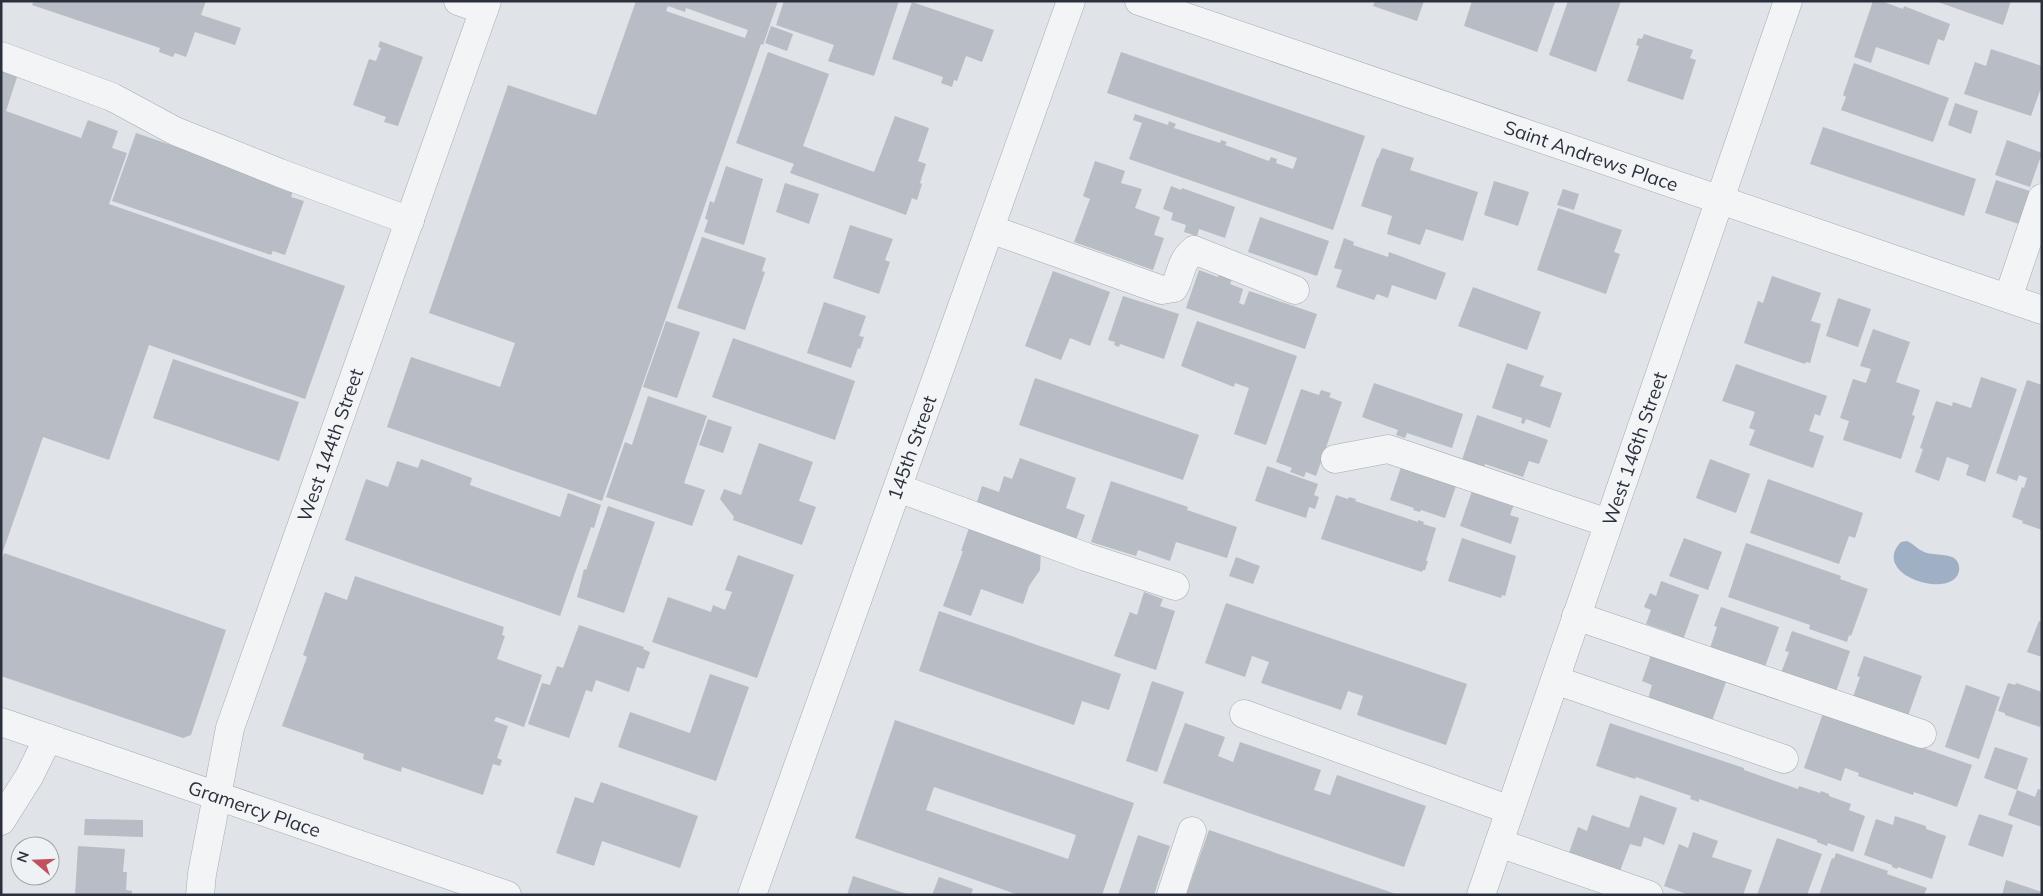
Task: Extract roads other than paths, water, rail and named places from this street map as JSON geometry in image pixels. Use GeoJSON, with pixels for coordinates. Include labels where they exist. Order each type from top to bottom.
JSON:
{"type":"FeatureCollection","features":[{"type":"Feature","properties":{"kind":"street"},"geometry":{"type":"LineString","coordinates":[[458,1],[486,6]]}},
{"type":"Feature","properties":{"kind":"street","name":"145th Street"},"geometry":{"type":"LineString","coordinates":[[752,895],[1071,1]]}},
{"type":"Feature","properties":{"kind":"street","name":"Saint Andrews Place"},"geometry":{"type":"LineString","coordinates":[[1139,1],[2042,310]]}},
{"type":"Feature","properties":{"kind":"street","name":"West 146th Street"},"geometry":{"type":"LineString","coordinates":[[1481,895],[1788,1]]}},
{"type":"Feature","properties":{"kind":"street","name":"West 144th Street"},"geometry":{"type":"LineString","coordinates":[[200,895],[216,796],[230,728],[486,6]]}},
{"type":"Feature","properties":{"kind":"street"},"geometry":{"type":"LineString","coordinates":[[1,56],[112,97],[183,134],[280,173],[410,221]]}},
{"type":"Feature","properties":{"kind":"street"},"geometry":{"type":"LineString","coordinates":[[2008,298],[2042,198]]}},
{"type":"Feature","properties":{"kind":"street"},"geometry":{"type":"LineString","coordinates":[[990,229],[1162,290],[1174,288],[1185,258],[1194,250],[1296,290]]}},
{"type":"Feature","properties":{"kind":"street"},"geometry":{"type":"LineString","coordinates":[[1335,459],[1388,449],[1608,523]]}},
{"type":"Feature","properties":{"kind":"street"},"geometry":{"type":"LineString","coordinates":[[898,488],[1078,554],[1175,586]]}},
{"type":"Feature","properties":{"kind":"street"},"geometry":{"type":"LineString","coordinates":[[1576,616],[1922,734]]}},
{"type":"Feature","properties":{"kind":"street"},"geometry":{"type":"LineString","coordinates":[[1555,680],[1784,759]]}},
{"type":"Feature","properties":{"kind":"street"},"geometry":{"type":"LineString","coordinates":[[1244,714],[1510,810]]}},
{"type":"Feature","properties":{"kind":"street","name":"Gramercy Place"},"geometry":{"type":"LineString","coordinates":[[1,722],[507,895]]}},
{"type":"Feature","properties":{"kind":"street"},"geometry":{"type":"LineString","coordinates":[[1,821],[30,775],[48,738]]}},
{"type":"Feature","properties":{"kind":"street"},"geometry":{"type":"LineString","coordinates":[[1171,895],[1192,831]]}},
{"type":"Feature","properties":{"kind":"street"},"geometry":{"type":"LineString","coordinates":[[1499,842],[1649,895]]}},
{"type":"Feature","properties":{"kind":"water"},"geometry":{"type":"Polygon","coordinates":[[[1907,541],[1924,552],[1954,558],[1957,561],[1959,571],[1953,580],[1943,584],[1930,584],[1904,574],[1896,565],[1894,554],[1901,542],[1907,541]]]}}]}
